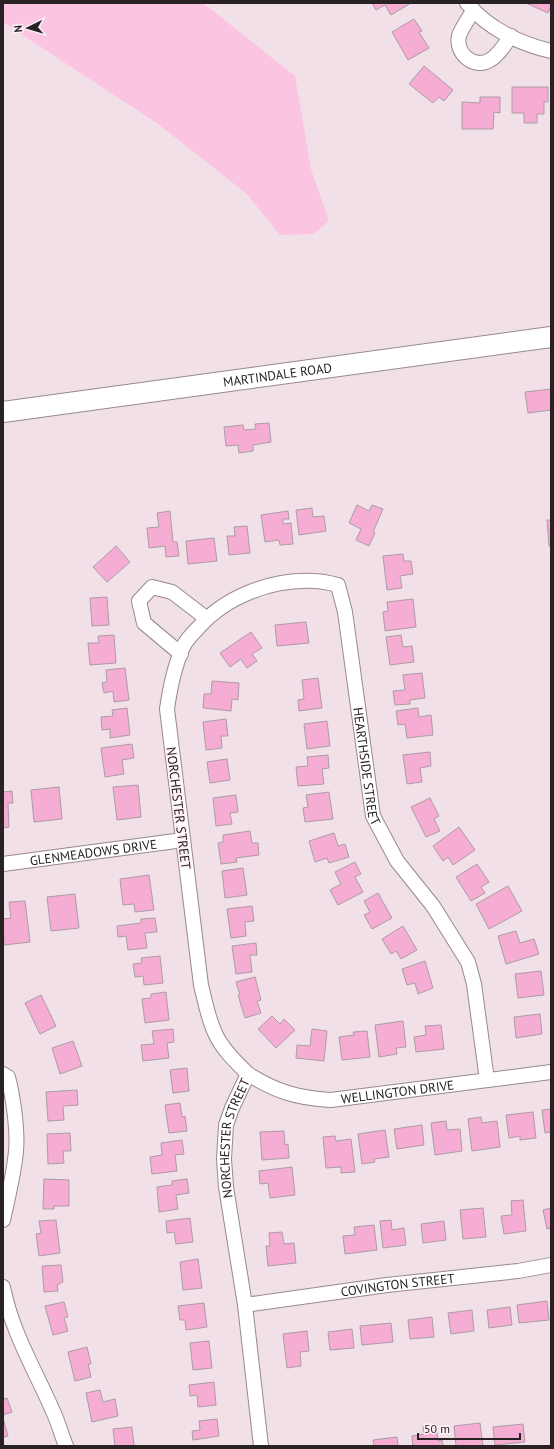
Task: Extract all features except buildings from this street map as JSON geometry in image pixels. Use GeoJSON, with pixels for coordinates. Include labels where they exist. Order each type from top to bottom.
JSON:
{"type":"FeatureCollection","features":[{"type":"Feature","properties":{"kind":"street"},"geometry":{"type":"LineString","coordinates":[[511,36],[500,52],[490,61],[477,63],[468,60],[461,53],[458,44],[459,34],[470,7],[487,23],[524,42],[551,51]]}},
{"type":"Feature","properties":{"kind":"street","name":"MARTINDALE ROAD"},"geometry":{"type":"LineString","coordinates":[[3,412],[551,337]]}},
{"type":"Feature","properties":{"kind":"street","name":"HEARTHSIDE STREET"},"geometry":{"type":"LineString","coordinates":[[194,632],[206,618],[232,600],[268,586],[293,581],[315,580],[338,585],[345,612],[374,816],[397,861],[433,906],[468,962],[474,984],[487,1080]]}},
{"type":"Feature","properties":{"kind":"street"},"geometry":{"type":"LineString","coordinates":[[181,654],[144,623],[139,601],[152,587],[172,592],[206,618]]}},
{"type":"Feature","properties":{"kind":"street","name":"NORCHESTER STREET"},"geometry":{"type":"LineString","coordinates":[[194,632],[184,646],[170,683],[167,709],[201,985],[215,1033],[230,1056],[248,1074],[232,1108],[226,1125],[224,1159],[226,1187],[245,1305],[262,1446]]}},
{"type":"Feature","properties":{"kind":"street","name":"GLENMEADOWS DRIVE"},"geometry":{"type":"LineString","coordinates":[[3,864],[183,840]]}},
{"type":"Feature","properties":{"kind":"street","name":"WELLINGTON DRIVE"},"geometry":{"type":"LineString","coordinates":[[248,1074],[262,1083],[291,1095],[312,1099],[331,1100],[551,1072]]}},
{"type":"Feature","properties":{"kind":"street"},"geometry":{"type":"LineString","coordinates":[[3,1074],[8,1077],[11,1088],[15,1121],[16,1149],[3,1220]]}},
{"type":"Feature","properties":{"kind":"street","name":"COVINGTON STREET"},"geometry":{"type":"LineString","coordinates":[[245,1305],[388,1285],[518,1271],[551,1265]]}},
{"type":"Feature","properties":{"kind":"street"},"geometry":{"type":"LineString","coordinates":[[3,1287],[7,1307],[22,1347],[53,1409],[66,1446]]}},
{"type":"Feature","properties":{"kind":"shaded area"},"geometry":{"type":"Polygon","coordinates":[[[3,3],[203,3],[295,76],[311,169],[329,221],[313,234],[280,235],[247,194],[158,124],[3,22],[3,3]]]}}]}
